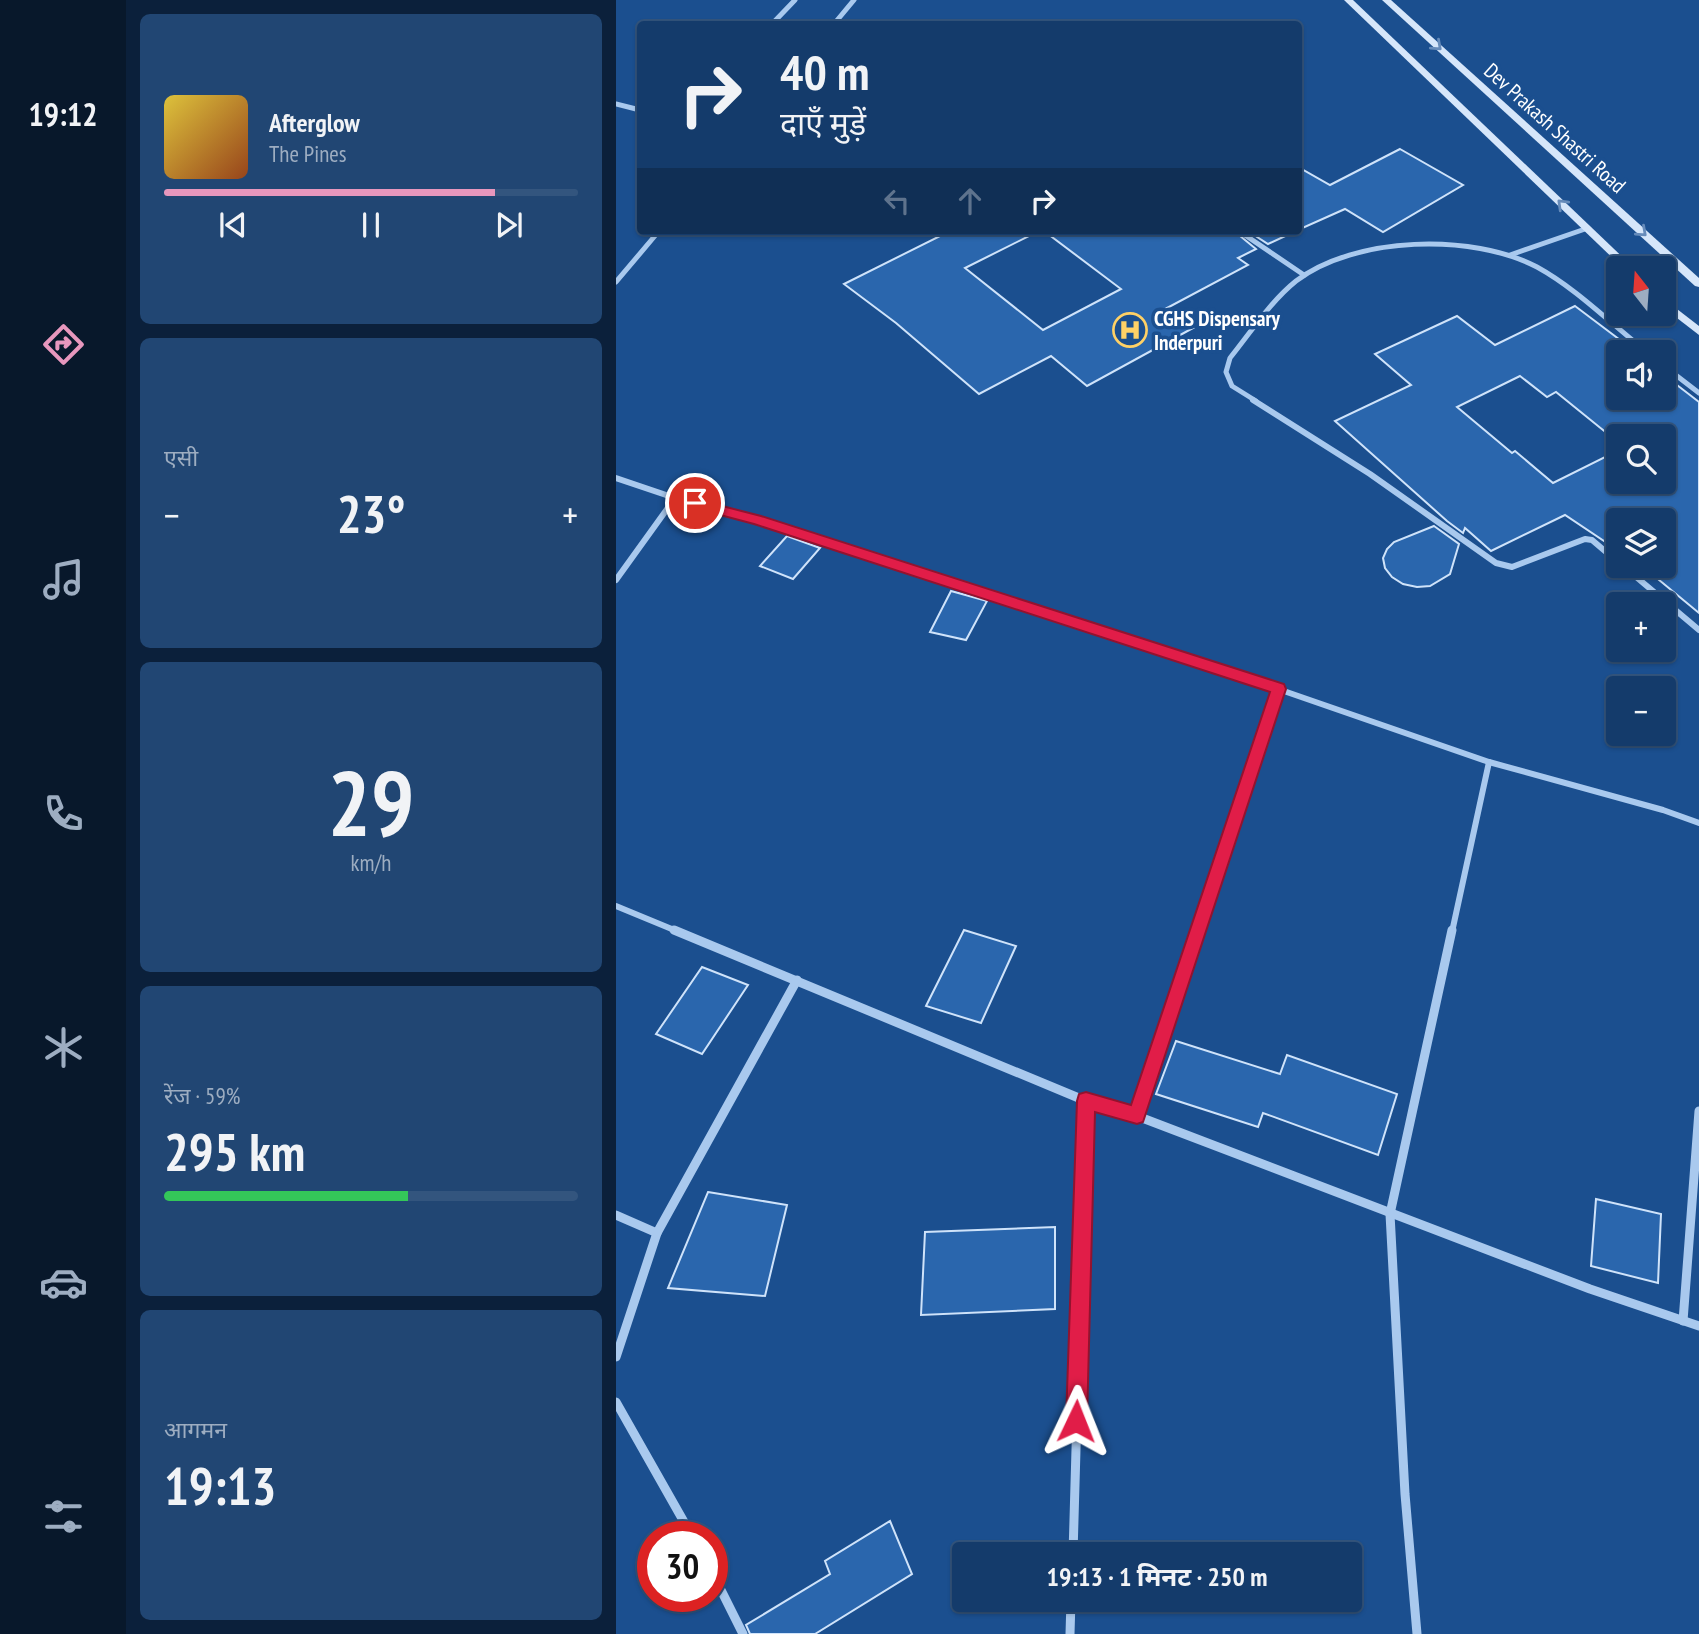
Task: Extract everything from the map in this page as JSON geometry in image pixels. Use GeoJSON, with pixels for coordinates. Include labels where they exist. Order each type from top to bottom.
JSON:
{"type":"FeatureCollection","features":[{"type":"Feature","properties":{"kind":"street"},"geometry":{"type":"LineString","coordinates":[[775,21],[795,0]]}},
{"type":"Feature","properties":{"kind":"street"},"geometry":{"type":"LineString","coordinates":[[836,21],[854,0]]}},
{"type":"Feature","properties":{"kind":"street","name":"Dev Prakash Shastri Road"},"geometry":{"type":"LineString","coordinates":[[1348,0],[1617,256]]}},
{"type":"Feature","properties":{"kind":"street","name":"Dev Prakash Shastri Road"},"geometry":{"type":"LineString","coordinates":[[1386,0],[1699,284]]}},
{"type":"Feature","properties":{"kind":"street"},"geometry":{"type":"LineString","coordinates":[[616,104],[637,109]]}},
{"type":"Feature","properties":{"kind":"street"},"geometry":{"type":"LineString","coordinates":[[1510,255],[1588,228]]}},
{"type":"Feature","properties":{"kind":"street"},"geometry":{"type":"LineString","coordinates":[[616,282],[656,235]]}},
{"type":"Feature","properties":{"kind":"street"},"geometry":{"type":"LineString","coordinates":[[1245,235],[1304,275]]}},
{"type":"Feature","properties":{"kind":"street"},"geometry":{"type":"LineString","coordinates":[[1606,552],[1592,540],[1586,539],[1512,567],[1496,563],[1370,474],[1232,386],[1227,379],[1226,367],[1230,358],[1286,291],[1304,275],[1346,257],[1394,246],[1438,244],[1510,255],[1555,280],[1632,340]]}},
{"type":"Feature","properties":{"kind":"street"},"geometry":{"type":"LineString","coordinates":[[1676,312],[1699,332]]}},
{"type":"Feature","properties":{"kind":"street"},"geometry":{"type":"LineString","coordinates":[[1676,375],[1699,393]]}},
{"type":"Feature","properties":{"kind":"street"},"geometry":{"type":"LineString","coordinates":[[616,478],[675,498],[756,520],[1278,689],[1489,762],[1663,810],[1699,823]]}},
{"type":"Feature","properties":{"kind":"street"},"geometry":{"type":"LineString","coordinates":[[616,580],[675,498]]}},
{"type":"Feature","properties":{"kind":"street"},"geometry":{"type":"LineString","coordinates":[[1637,578],[1699,631]]}},
{"type":"Feature","properties":{"kind":"street"},"geometry":{"type":"LineString","coordinates":[[1137,1116],[1278,689]]}},
{"type":"Feature","properties":{"kind":"street"},"geometry":{"type":"LineString","coordinates":[[1417,1634],[1405,1494],[1390,1214],[1489,762]]}},
{"type":"Feature","properties":{"kind":"street"},"geometry":{"type":"LineString","coordinates":[[616,906],[1086,1101],[1137,1116],[1390,1214],[1699,1326]]}},
{"type":"Feature","properties":{"kind":"street"},"geometry":{"type":"LineString","coordinates":[[616,1357],[657,1233],[797,980]]}},
{"type":"Feature","properties":{"kind":"street"},"geometry":{"type":"LineString","coordinates":[[1073,1542],[1086,1101]]}},
{"type":"Feature","properties":{"kind":"street"},"geometry":{"type":"LineString","coordinates":[[1683,1321],[1699,1111]]}},
{"type":"Feature","properties":{"kind":"street"},"geometry":{"type":"LineString","coordinates":[[616,1215],[657,1233]]}},
{"type":"Feature","properties":{"kind":"street"},"geometry":{"type":"LineString","coordinates":[[616,1402],[683,1521]]}},
{"type":"Feature","properties":{"kind":"street"},"geometry":{"type":"LineString","coordinates":[[728,1604],[743,1634]]}},
{"type":"Feature","properties":{"kind":"street"},"geometry":{"type":"LineString","coordinates":[[1070,1634],[1071,1612]]}},
{"type":"Feature","properties":{"kind":"building"},"geometry":{"type":"Polygon","coordinates":[[[1400,149],[1463,185],[1383,232],[1345,209],[1302,228],[1302,169],[1330,185],[1400,149]]]}},
{"type":"Feature","properties":{"kind":"building"},"geometry":{"type":"Polygon","coordinates":[[[942,235],[1031,235],[965,268],[1043,330],[1121,289],[1049,235],[1239,235],[1256,249],[1238,258],[1248,265],[1167,308],[1193,328],[1087,386],[1051,356],[979,394],[896,323],[844,284],[942,235]]]}},
{"type":"Feature","properties":{"kind":"building"},"geometry":{"type":"Polygon","coordinates":[[[1254,235],[1287,235],[1268,244],[1254,235]]]}},
{"type":"Feature","properties":{"kind":"building"},"geometry":{"type":"Polygon","coordinates":[[[1575,306],[1620,340],[1606,340],[1606,410],[1676,410],[1676,384],[1699,402],[1699,613],[1657,578],[1676,578],[1676,508],[1606,508],[1606,542],[1565,515],[1491,551],[1465,528],[1463,533],[1447,521],[1335,421],[1411,385],[1375,354],[1457,316],[1495,345],[1575,306]],[[1520,376],[1457,407],[1553,483],[1606,456],[1606,494],[1676,494],[1676,424],[1606,424],[1606,432],[1556,392],[1547,397],[1520,376]]]}},
{"type":"Feature","properties":{"kind":"building"},"geometry":{"type":"Polygon","coordinates":[[[1434,526],[1459,544],[1450,574],[1430,586],[1417,587],[1403,584],[1392,577],[1385,568],[1383,558],[1387,549],[1394,542],[1434,526]]]}},
{"type":"Feature","properties":{"kind":"building"},"geometry":{"type":"Polygon","coordinates":[[[787,536],[820,548],[793,579],[760,566],[787,536]]]}},
{"type":"Feature","properties":{"kind":"building"},"geometry":{"type":"Polygon","coordinates":[[[951,591],[987,601],[966,640],[930,632],[951,591]]]}},
{"type":"Feature","properties":{"kind":"building"},"geometry":{"type":"Polygon","coordinates":[[[964,930],[1016,946],[981,1023],[926,1006],[964,930]]]}},
{"type":"Feature","properties":{"kind":"building"},"geometry":{"type":"Polygon","coordinates":[[[702,967],[748,985],[702,1054],[656,1034],[702,967]]]}},
{"type":"Feature","properties":{"kind":"building"},"geometry":{"type":"Polygon","coordinates":[[[1176,1041],[1280,1074],[1287,1055],[1397,1094],[1378,1155],[1263,1113],[1258,1127],[1156,1094],[1176,1041]]]}},
{"type":"Feature","properties":{"kind":"building"},"geometry":{"type":"Polygon","coordinates":[[[708,1192],[787,1205],[765,1296],[668,1288],[708,1192]]]}},
{"type":"Feature","properties":{"kind":"building"},"geometry":{"type":"Polygon","coordinates":[[[1596,1199],[1661,1214],[1658,1283],[1591,1266],[1596,1199]]]}},
{"type":"Feature","properties":{"kind":"building"},"geometry":{"type":"Polygon","coordinates":[[[1055,1227],[1055,1309],[921,1315],[925,1232],[1055,1227]]]}},
{"type":"Feature","properties":{"kind":"building"},"geometry":{"type":"Polygon","coordinates":[[[890,1521],[912,1574],[815,1634],[750,1634],[746,1625],[830,1574],[825,1561],[890,1521]]]}},
{"type":"Feature","properties":{"kind":"place","name":"CGHS Dispensary Inderpuri"},"geometry":{"type":"Point","coordinates":[1130,330]}},
{"type":"Feature","properties":{"kind":"route"},"geometry":{"type":"LineString","coordinates":[[695,503],[756,520],[1278,689],[1137,1116],[1086,1101],[1076,1421]]}}]}
